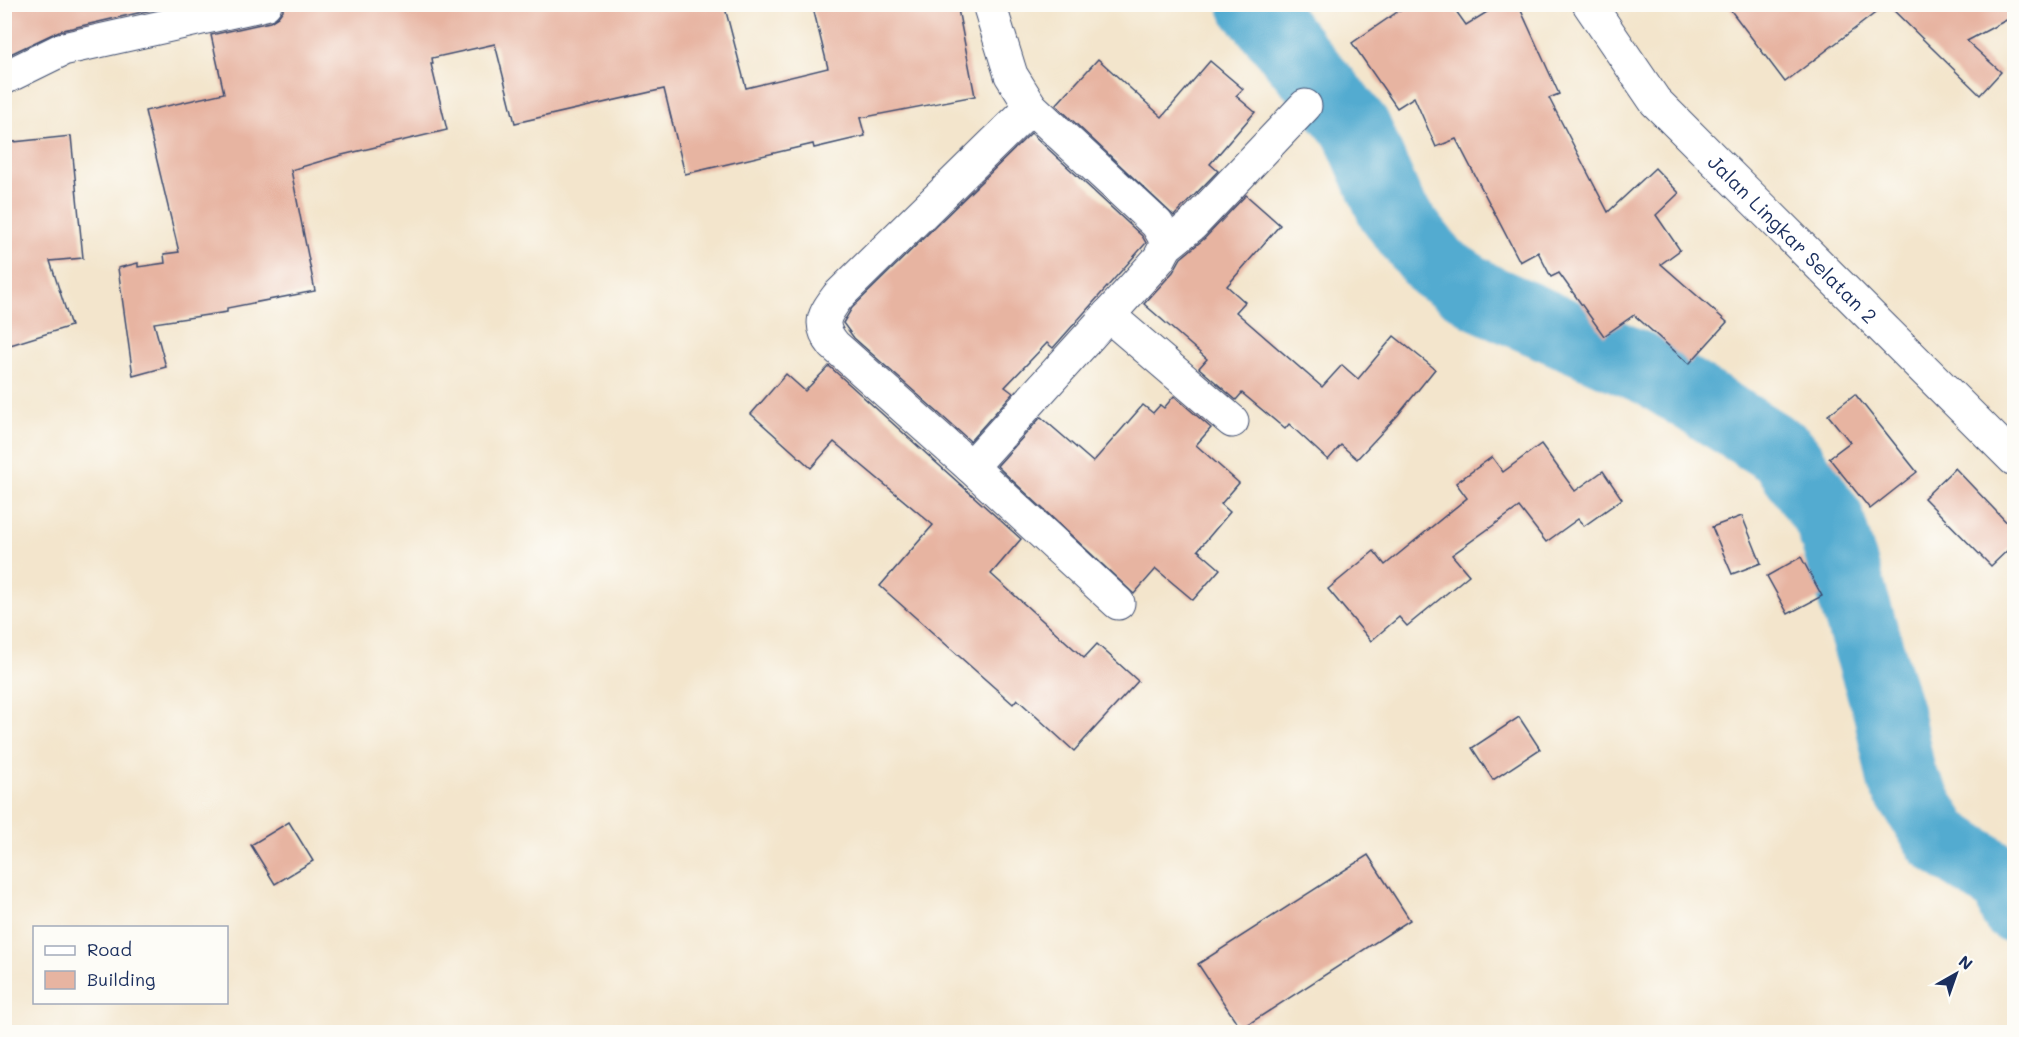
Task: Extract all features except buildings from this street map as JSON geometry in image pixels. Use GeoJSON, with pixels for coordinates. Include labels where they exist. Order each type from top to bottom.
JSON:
{"type":"FeatureCollection","features":[{"type":"Feature","properties":{"kind":"main road"},"geometry":{"type":"LineString","coordinates":[[4,78],[63,49],[265,4]]}},
{"type":"Feature","properties":{"kind":"main road"},"geometry":{"type":"LineString","coordinates":[[989,4],[1011,75],[1031,107],[1157,224],[1164,236],[1166,246]]}},
{"type":"Feature","properties":{"kind":"main road","name":"Jalan Lingkar Selatan 2"},"geometry":{"type":"LineString","coordinates":[[1589,4],[1655,101],[2014,459]]}},
{"type":"Feature","properties":{"kind":"main road"},"geometry":{"type":"LineString","coordinates":[[971,467],[1159,259],[1166,246],[1192,225],[1305,106]]}},
{"type":"Feature","properties":{"kind":"main road"},"geometry":{"type":"LineString","coordinates":[[1031,107],[838,296],[824,315],[824,326],[834,345],[971,467],[1118,603]]}},
{"type":"Feature","properties":{"kind":"main road"},"geometry":{"type":"LineString","coordinates":[[1108,315],[1232,421]]}},
{"type":"Feature","properties":{"kind":"waterway"},"geometry":{"type":"LineString","coordinates":[[1253,4],[1356,128],[1392,211],[1436,267],[1482,297],[1652,372],[1784,454],[1829,519],[1888,712],[1902,779],[1939,839],[2007,884],[2014,908]]}}]}
